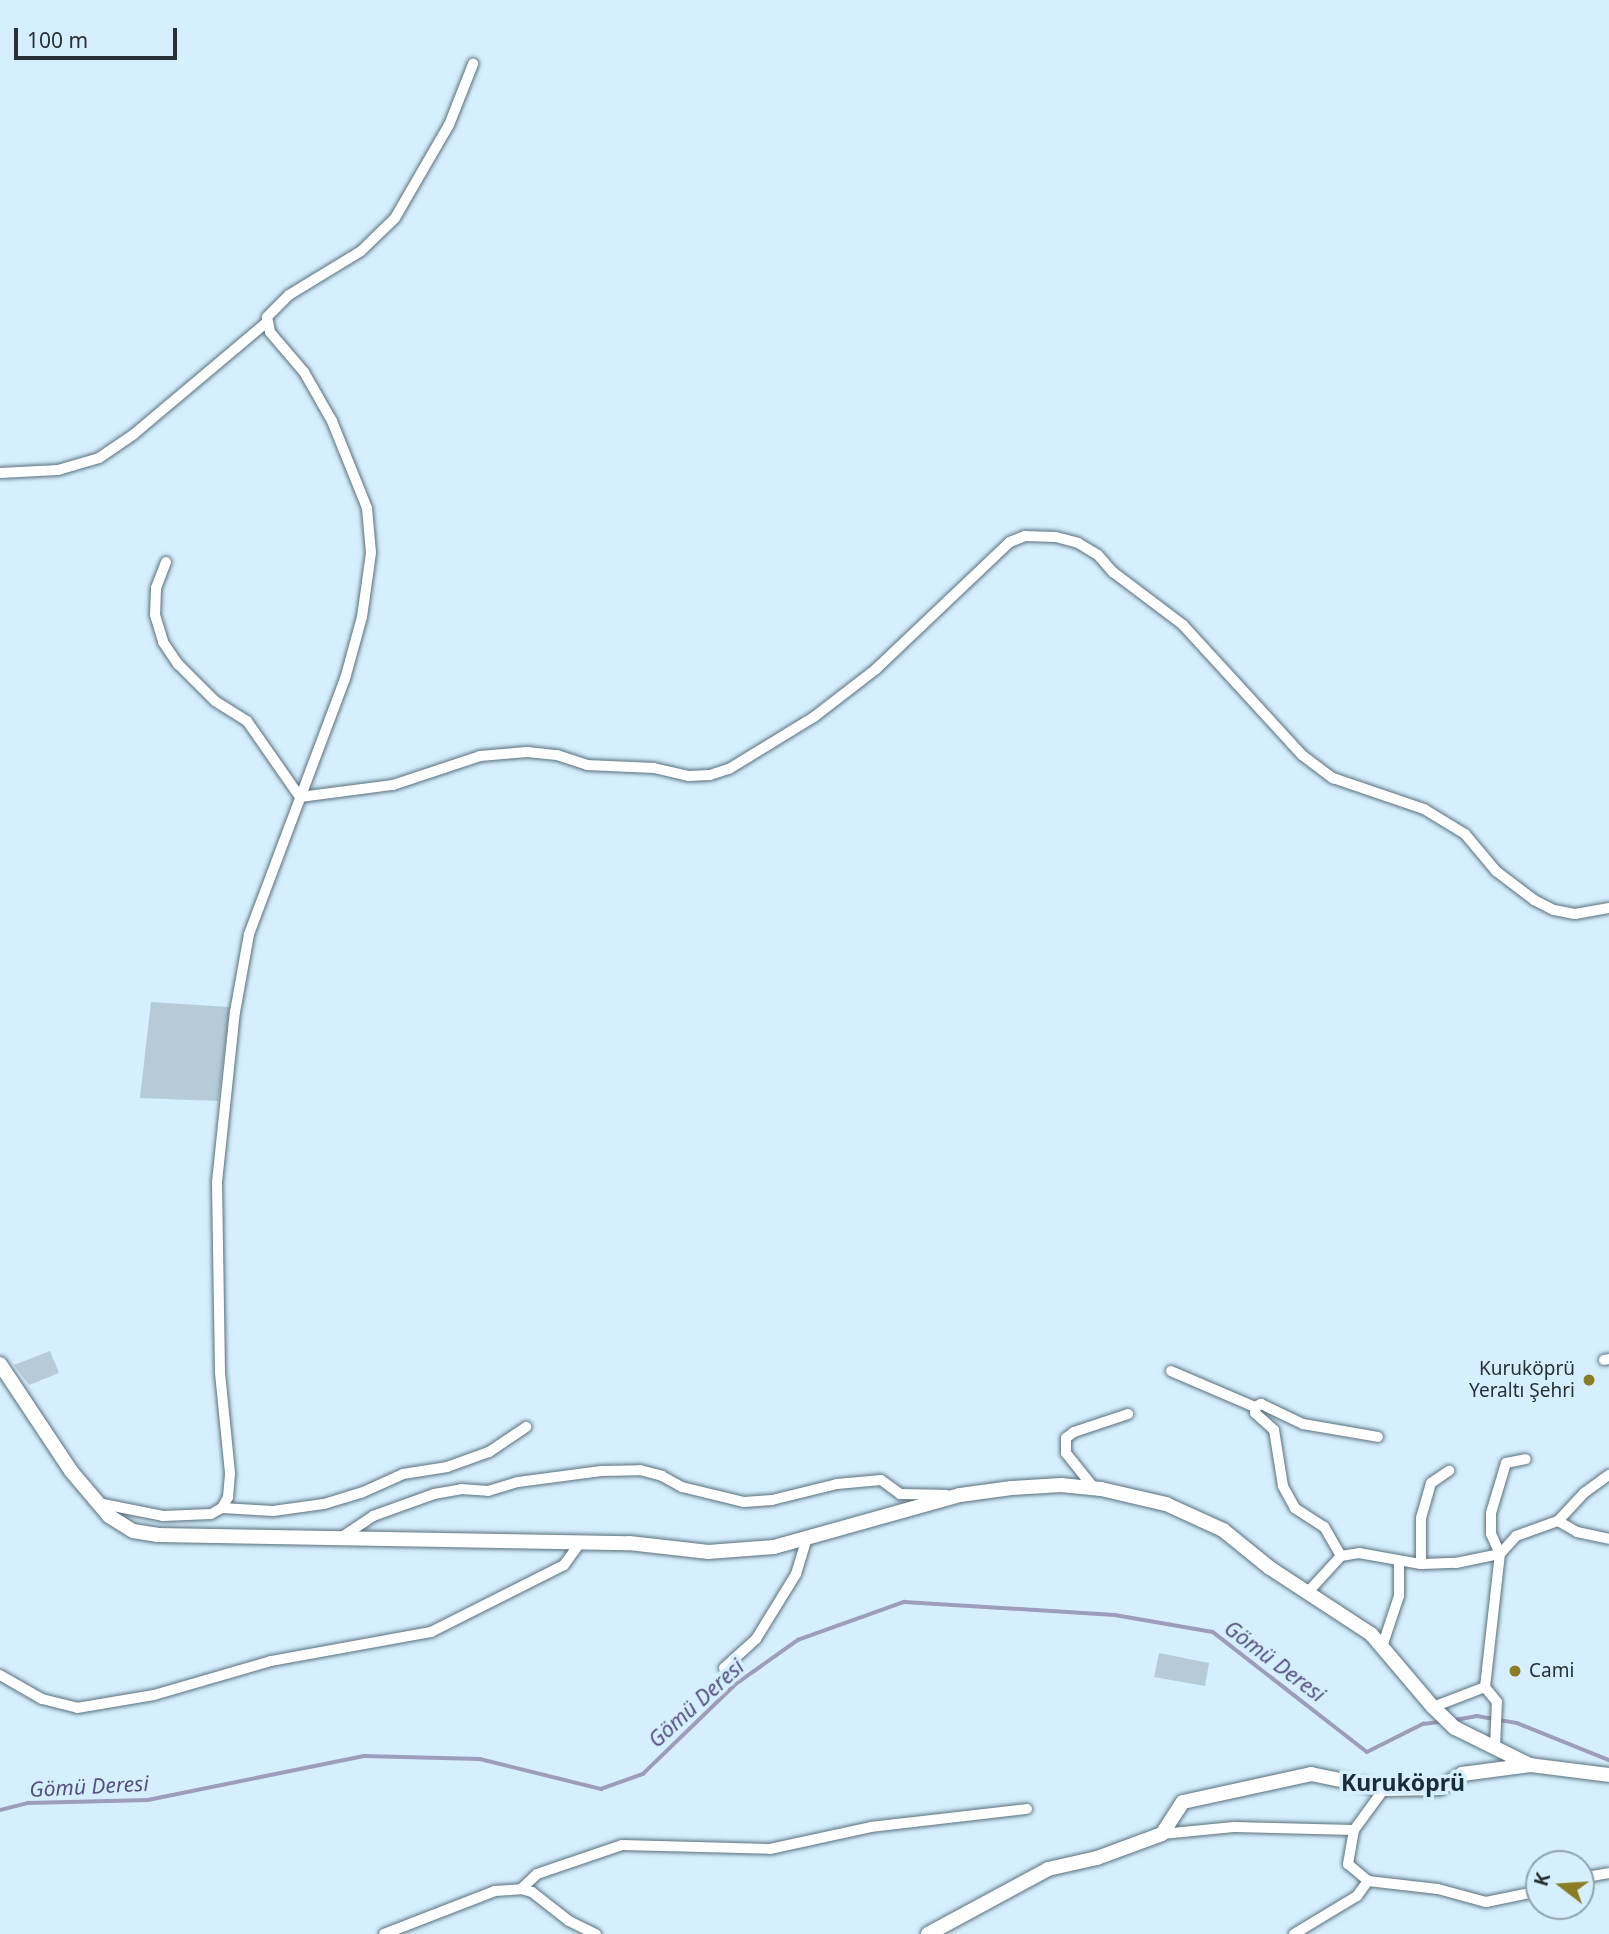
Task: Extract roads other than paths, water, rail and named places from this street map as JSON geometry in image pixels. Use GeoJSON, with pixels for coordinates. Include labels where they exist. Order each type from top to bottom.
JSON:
{"type":"FeatureCollection","features":[{"type":"Feature","properties":{"kind":"street"},"geometry":{"type":"LineString","coordinates":[[0,473],[58,470],[99,458],[134,435],[267,322],[270,312],[289,295],[361,251],[395,218],[449,125],[472,64]]}},
{"type":"Feature","properties":{"kind":"street"},"geometry":{"type":"LineString","coordinates":[[222,1508],[228,1497],[230,1473],[220,1373],[217,1182],[235,1012],[249,934],[345,679],[362,617],[371,553],[367,508],[353,466],[304,372],[270,332],[267,322]]}},
{"type":"Feature","properties":{"kind":"street"},"geometry":{"type":"LineString","coordinates":[[300,797],[393,785],[480,757],[527,752],[557,755],[587,765],[654,768],[689,776],[709,775],[729,769],[814,717],[876,669],[998,551],[1025,536],[1040,535],[1078,543],[1098,555],[1113,572],[1182,625],[1302,755],[1333,778],[1424,809],[1465,834],[1496,871],[1534,900],[1575,914],[1609,908]]}},
{"type":"Feature","properties":{"kind":"street"},"geometry":{"type":"LineString","coordinates":[[166,562],[156,588],[155,615],[163,642],[178,664],[215,701],[247,721],[300,797]]}},
{"type":"Feature","properties":{"kind":"street"},"geometry":{"type":"LineString","coordinates":[[0,1364],[71,1471],[108,1516],[133,1531],[157,1535],[629,1543],[708,1552],[774,1547],[960,1495]]}},
{"type":"Feature","properties":{"kind":"street"},"geometry":{"type":"LineString","coordinates":[[1171,1371],[1255,1407],[1261,1404],[1303,1424],[1378,1437]]}},
{"type":"Feature","properties":{"kind":"street"},"geometry":{"type":"LineString","coordinates":[[1255,1407],[1255,1413],[1274,1430],[1283,1486],[1295,1508],[1324,1527],[1341,1556]]}},
{"type":"Feature","properties":{"kind":"street"},"geometry":{"type":"LineString","coordinates":[[1094,1488],[1066,1453],[1066,1438],[1074,1432],[1128,1414]]}},
{"type":"Feature","properties":{"kind":"street"},"geometry":{"type":"LineString","coordinates":[[97,1503],[163,1516],[211,1514],[222,1508],[273,1511],[324,1504],[361,1493],[402,1474],[447,1467],[489,1452],[526,1427]]}},
{"type":"Feature","properties":{"kind":"street"},"geometry":{"type":"LineString","coordinates":[[1495,1747],[1497,1702],[1485,1687],[1500,1554],[1490,1534],[1491,1513],[1506,1463],[1526,1459]]}},
{"type":"Feature","properties":{"kind":"street"},"geometry":{"type":"LineString","coordinates":[[342,1537],[373,1516],[434,1494],[461,1489],[488,1491],[518,1482],[601,1471],[640,1470],[662,1476],[682,1487],[744,1502],[772,1500],[837,1484],[881,1479],[900,1494],[960,1495],[1061,1485],[1094,1488],[1166,1504],[1223,1530],[1270,1568],[1371,1634],[1433,1707],[1455,1728],[1530,1765]]}},
{"type":"Feature","properties":{"kind":"street"},"geometry":{"type":"LineString","coordinates":[[1421,1564],[1421,1518],[1432,1483],[1449,1471]]}},
{"type":"Feature","properties":{"kind":"street"},"geometry":{"type":"LineString","coordinates":[[1308,1592],[1341,1556],[1359,1553],[1421,1564],[1457,1563],[1500,1554],[1516,1536],[1558,1521],[1584,1493],[1609,1475]]}},
{"type":"Feature","properties":{"kind":"street"},"geometry":{"type":"LineString","coordinates":[[1558,1521],[1577,1532],[1609,1539]]}},
{"type":"Feature","properties":{"kind":"street"},"geometry":{"type":"LineString","coordinates":[[724,1668],[756,1639],[796,1574],[807,1539]]}},
{"type":"Feature","properties":{"kind":"street"},"geometry":{"type":"LineString","coordinates":[[0,1675],[41,1699],[77,1708],[153,1695],[271,1661],[431,1632],[564,1565],[580,1543]]}},
{"type":"Feature","properties":{"kind":"street"},"geometry":{"type":"LineString","coordinates":[[1382,1647],[1399,1596],[1399,1562]]}},
{"type":"Feature","properties":{"kind":"street"},"geometry":{"type":"LineString","coordinates":[[1433,1707],[1485,1687]]}},
{"type":"Feature","properties":{"kind":"street"},"geometry":{"type":"LineString","coordinates":[[1162,1834],[1183,1802],[1311,1773],[1384,1789],[1440,1788],[1462,1774],[1530,1765],[1609,1775]]}},
{"type":"Feature","properties":{"kind":"street"},"geometry":{"type":"LineString","coordinates":[[1384,1789],[1354,1830],[1348,1864],[1368,1881],[1438,1889],[1486,1902],[1525,1894]]}},
{"type":"Feature","properties":{"kind":"street"},"geometry":{"type":"LineString","coordinates":[[521,1889],[537,1874],[622,1845],[770,1849],[871,1827],[1027,1809]]}},
{"type":"Feature","properties":{"kind":"street"},"geometry":{"type":"LineString","coordinates":[[928,1934],[1048,1869],[1097,1858],[1162,1834],[1234,1827],[1354,1830]]}},
{"type":"Feature","properties":{"kind":"street"},"geometry":{"type":"LineString","coordinates":[[1294,1934],[1357,1896],[1368,1881]]}},
{"type":"Feature","properties":{"kind":"street"},"geometry":{"type":"LineString","coordinates":[[384,1934],[483,1895],[521,1889],[542,1898],[569,1921],[596,1934]]}},
{"type":"Feature","properties":{"kind":"waterway","name":"Gömü Deresi"},"geometry":{"type":"LineString","coordinates":[[0,1810],[28,1803],[148,1800],[364,1756],[480,1759],[601,1789],[643,1774],[736,1684],[798,1640],[904,1602],[1115,1615],[1213,1632],[1367,1752],[1423,1724],[1440,1722]]}},
{"type":"Feature","properties":{"kind":"waterway","name":"Gömü Deresi"},"geometry":{"type":"LineString","coordinates":[[1455,1720],[1477,1716],[1517,1723],[1609,1760]]}},
{"type":"Feature","properties":{"kind":"place","name":"Kuruköprü Yeraltı Şehri"},"geometry":{"type":"Point","coordinates":[1589,1380]}},
{"type":"Feature","properties":{"kind":"place","name":"Cami"},"geometry":{"type":"Point","coordinates":[1515,1671]}},
{"type":"Feature","properties":{"kind":"district","name":"Kuruköprü"},"geometry":{"type":"Point","coordinates":[1403,1782]}}]}
